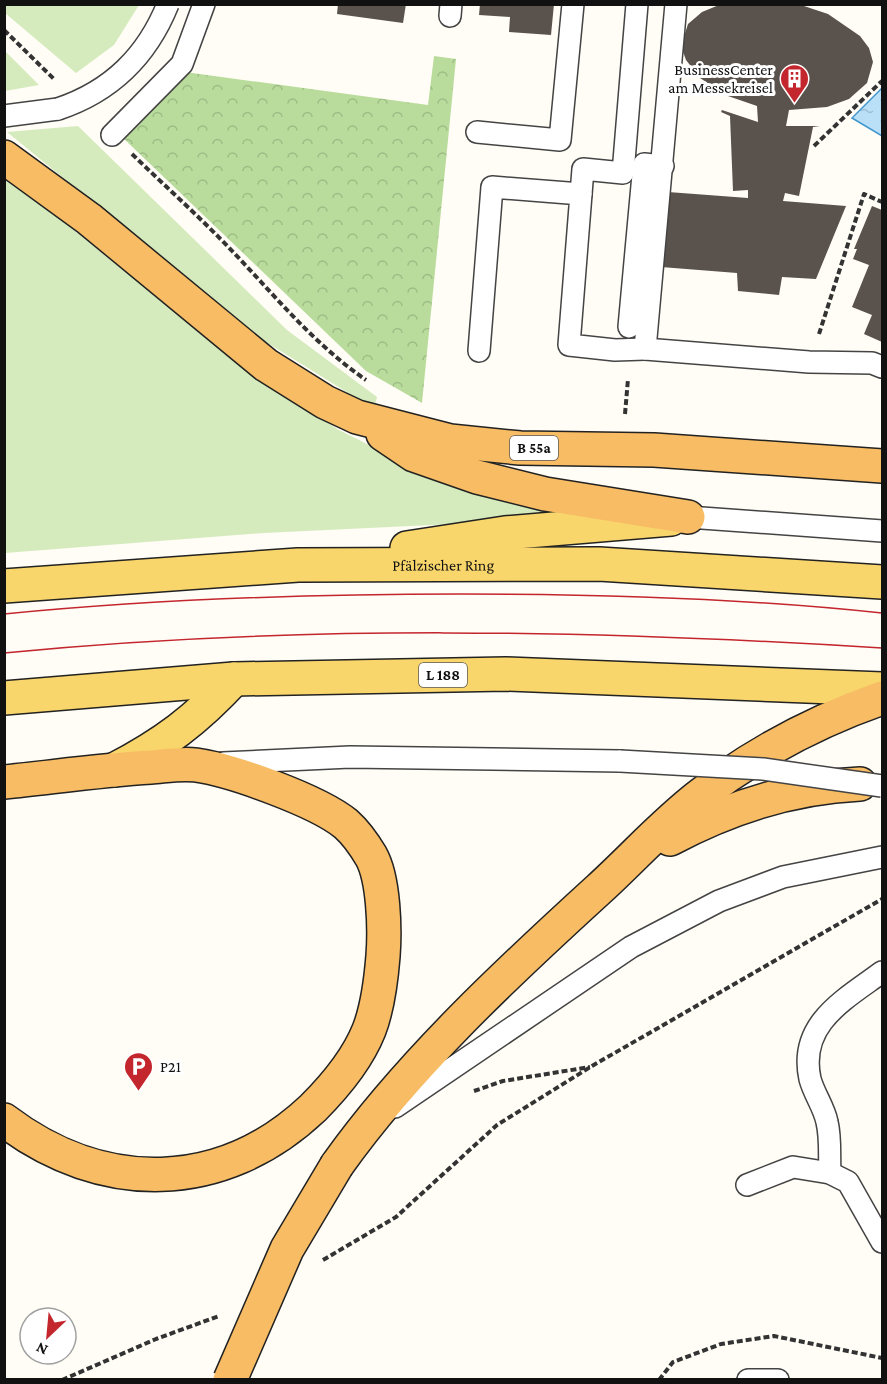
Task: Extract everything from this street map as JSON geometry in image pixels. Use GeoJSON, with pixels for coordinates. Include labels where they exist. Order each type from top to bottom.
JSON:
{"type":"FeatureCollection","features":[{"type":"Feature","properties":{"kind":"highway","name":"B 55a"},"geometry":{"type":"LineString","coordinates":[[4,157],[89,219],[266,365],[325,402],[357,417],[450,441],[520,448],[654,450],[882,466]]}},
{"type":"Feature","properties":{"kind":"highway"},"geometry":{"type":"LineString","coordinates":[[357,417],[414,455],[477,477],[545,494],[688,517]]}},
{"type":"Feature","properties":{"kind":"highway"},"geometry":{"type":"LineString","coordinates":[[230,1380],[286,1250],[337,1165],[360,1132],[508,974],[702,794],[771,749],[843,712],[882,698]]}},
{"type":"Feature","properties":{"kind":"highway"},"geometry":{"type":"LineString","coordinates":[[4,782],[195,764],[260,783],[313,804],[347,825],[372,858],[381,896],[384,942],[380,989],[369,1031],[347,1069],[329,1092],[290,1130],[242,1157],[199,1172],[145,1174],[89,1166],[28,1138],[4,1120]]}},
{"type":"Feature","properties":{"kind":"highway"},"geometry":{"type":"LineString","coordinates":[[631,860],[707,819],[766,798],[821,786],[882,785]]}},
{"type":"Feature","properties":{"kind":"main road"},"geometry":{"type":"LineString","coordinates":[[298,565],[505,533],[606,526],[688,517]]}},
{"type":"Feature","properties":{"kind":"main road","name":"Pfälzischer Ring"},"geometry":{"type":"LineString","coordinates":[[4,586],[298,565],[599,564],[882,582]]}},
{"type":"Feature","properties":{"kind":"main road","name":"L 188"},"geometry":{"type":"LineString","coordinates":[[4,698],[234,679],[506,674],[882,689]]}},
{"type":"Feature","properties":{"kind":"main road"},"geometry":{"type":"LineString","coordinates":[[114,770],[156,747],[184,726],[234,679]]}},
{"type":"Feature","properties":{"kind":"lane"},"geometry":{"type":"LineString","coordinates":[[4,116],[58,109],[100,91],[130,67],[148,45],[168,4]]}},
{"type":"Feature","properties":{"kind":"lane"},"geometry":{"type":"LineString","coordinates":[[112,135],[182,64],[204,4]]}},
{"type":"Feature","properties":{"kind":"lane"},"geometry":{"type":"LineString","coordinates":[[477,132],[560,140],[573,4]]}},
{"type":"Feature","properties":{"kind":"lane"},"geometry":{"type":"LineString","coordinates":[[637,4],[623,173],[583,169],[569,345],[810,362],[872,363],[882,367]]}},
{"type":"Feature","properties":{"kind":"lane"},"geometry":{"type":"LineString","coordinates":[[645,349],[676,4]]}},
{"type":"Feature","properties":{"kind":"lane"},"geometry":{"type":"LineString","coordinates":[[629,327],[644,164],[663,166]]}},
{"type":"Feature","properties":{"kind":"lane"},"geometry":{"type":"LineString","coordinates":[[479,351],[492,187],[581,194]]}},
{"type":"Feature","properties":{"kind":"lane"},"geometry":{"type":"LineString","coordinates":[[688,517],[882,531]]}},
{"type":"Feature","properties":{"kind":"lane"},"geometry":{"type":"LineString","coordinates":[[195,764],[350,757],[620,761],[763,769],[882,785]]}},
{"type":"Feature","properties":{"kind":"lane"},"geometry":{"type":"LineString","coordinates":[[360,1132],[464,1058],[631,947],[719,902],[783,877],[882,857]]}},
{"type":"Feature","properties":{"kind":"lane"},"geometry":{"type":"LineString","coordinates":[[830,1173],[828,1123],[810,1080],[807,1050],[821,1021],[840,1002],[882,972]]}},
{"type":"Feature","properties":{"kind":"lane"},"geometry":{"type":"LineString","coordinates":[[747,1185],[793,1167],[830,1173],[848,1182],[882,1242]]}},
{"type":"Feature","properties":{"kind":"lane"},"geometry":{"type":"LineString","coordinates":[[748,1380],[756,1377],[778,1380]]}},
{"type":"Feature","properties":{"kind":"path"},"geometry":{"type":"LineString","coordinates":[[4,30],[62,87]]}},
{"type":"Feature","properties":{"kind":"path"},"geometry":{"type":"LineString","coordinates":[[814,146],[882,81]]}},
{"type":"Feature","properties":{"kind":"path"},"geometry":{"type":"LineString","coordinates":[[112,135],[233,251],[306,332],[342,363],[370,382]]}},
{"type":"Feature","properties":{"kind":"path"},"geometry":{"type":"LineString","coordinates":[[810,362],[864,194],[882,202]]}},
{"type":"Feature","properties":{"kind":"path"},"geometry":{"type":"LineString","coordinates":[[313,1266],[396,1217],[497,1125],[592,1066],[882,899]]}},
{"type":"Feature","properties":{"kind":"path"},"geometry":{"type":"LineString","coordinates":[[472,1092],[503,1081],[592,1066]]}},
{"type":"Feature","properties":{"kind":"path"},"geometry":{"type":"LineString","coordinates":[[62,1380],[156,1339],[221,1315]]}},
{"type":"Feature","properties":{"kind":"green space"},"geometry":{"type":"Polygon","coordinates":[[[5,4],[139,5],[114,45],[76,73],[5,13],[5,4]]]}},
{"type":"Feature","properties":{"kind":"green space"},"geometry":{"type":"Polygon","coordinates":[[[4,50],[39,85],[5,91],[4,50]]]}},
{"type":"Feature","properties":{"kind":"green space"},"geometry":{"type":"Polygon","coordinates":[[[434,56],[456,59],[422,403],[366,371],[121,136],[185,72],[428,105],[434,56]]]}},
{"type":"Feature","properties":{"kind":"green space"},"geometry":{"type":"Polygon","coordinates":[[[78,126],[287,330],[377,397],[374,409],[258,337],[7,132],[78,126]]]}},
{"type":"Feature","properties":{"kind":"green space"},"geometry":{"type":"Polygon","coordinates":[[[4,174],[261,381],[339,430],[401,461],[599,517],[264,533],[5,553],[4,174]]]}},
{"type":"Feature","properties":{"kind":"water"},"geometry":{"type":"Polygon","coordinates":[[[882,88],[882,136],[852,118],[882,88]]]}},
{"type":"Feature","properties":{"kind":"building"},"geometry":{"type":"Polygon","coordinates":[[[338,4],[406,4],[403,23],[337,14],[338,4]]]}},
{"type":"Feature","properties":{"kind":"building"},"geometry":{"type":"Polygon","coordinates":[[[480,4],[554,4],[551,35],[509,32],[510,17],[479,15],[480,4]]]}},
{"type":"Feature","properties":{"kind":"building","name":"BusinessCenter am Messekreisel"},"geometry":{"type":"Polygon","coordinates":[[[719,5],[801,5],[828,14],[860,36],[869,48],[873,62],[867,83],[849,99],[827,107],[789,110],[786,126],[820,126],[813,127],[799,196],[785,193],[783,201],[846,206],[816,279],[782,277],[779,295],[738,291],[737,273],[661,267],[668,192],[748,198],[748,190],[733,191],[730,116],[721,112],[722,110],[758,122],[757,106],[728,96],[700,78],[686,60],[681,46],[688,24],[702,12],[719,5]]]}},
{"type":"Feature","properties":{"kind":"building"},"geometry":{"type":"Polygon","coordinates":[[[872,206],[882,210],[882,342],[864,334],[872,315],[852,307],[869,265],[853,259],[857,249],[854,249],[872,206]]]}},
{"type":"Feature","properties":{"kind":"tram line"},"geometry":{"type":"LineString","coordinates":[[4,614],[233,598],[462,594],[672,598],[882,613]]}},
{"type":"Feature","properties":{"kind":"tram line"},"geometry":{"type":"LineString","coordinates":[[4,653],[224,637],[443,633],[663,637],[882,648]]}},
{"type":"Feature","properties":{"kind":"place","name":"BusinessCenter am Messekreisel"},"geometry":{"type":"Point","coordinates":[794,104]}},
{"type":"Feature","properties":{"kind":"place","name":"P21"},"geometry":{"type":"Point","coordinates":[139,1092]}}]}
